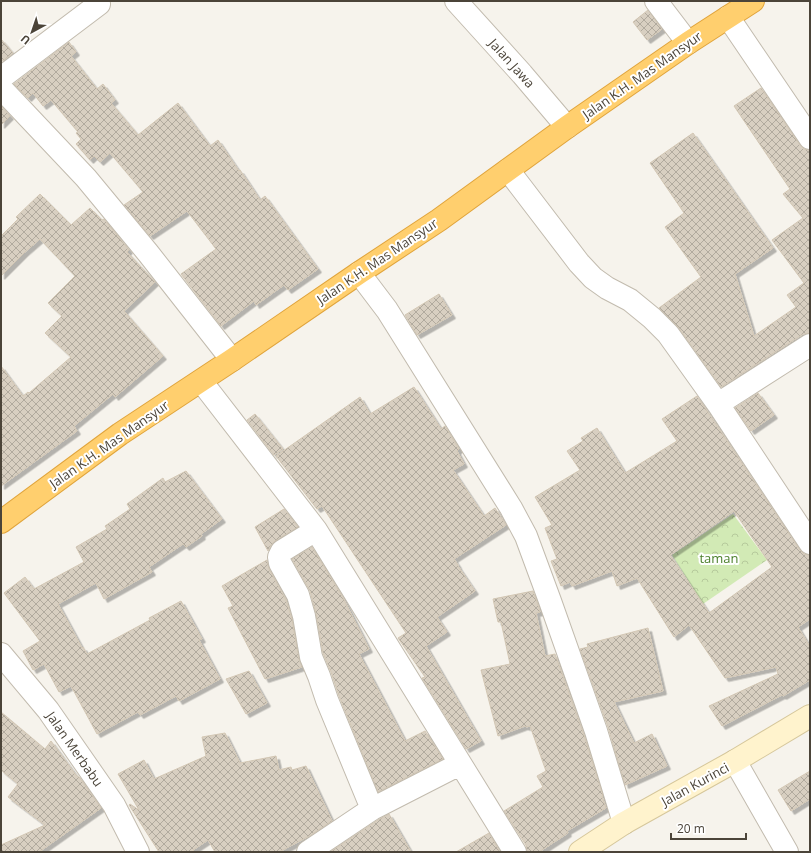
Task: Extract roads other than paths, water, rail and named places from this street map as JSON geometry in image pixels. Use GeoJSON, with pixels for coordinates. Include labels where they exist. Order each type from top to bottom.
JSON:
{"type":"FeatureCollection","features":[{"type":"Feature","properties":{"kind":"highway","name":"Jalan K.H. Mas Mansyur"},"geometry":{"type":"LineString","coordinates":[[1,522],[120,434],[439,220],[567,127],[688,43],[753,1]]}},
{"type":"Feature","properties":{"kind":"street","name":"Jalan Jawa"},"geometry":{"type":"LineString","coordinates":[[456,1],[522,74],[567,127]]}},
{"type":"Feature","properties":{"kind":"street"},"geometry":{"type":"LineString","coordinates":[[656,1],[688,43]]}},
{"type":"Feature","properties":{"kind":"street"},"geometry":{"type":"LineString","coordinates":[[1,78],[103,2]]}},
{"type":"Feature","properties":{"kind":"street"},"geometry":{"type":"LineString","coordinates":[[728,17],[810,138]]}},
{"type":"Feature","properties":{"kind":"street"},"geometry":{"type":"LineString","coordinates":[[1,88],[86,178],[148,253],[232,360]]}},
{"type":"Feature","properties":{"kind":"street"},"geometry":{"type":"LineString","coordinates":[[508,170],[579,263],[593,278],[607,288],[630,300],[652,318],[668,334],[718,404],[810,543]]}},
{"type":"Feature","properties":{"kind":"street"},"geometry":{"type":"LineString","coordinates":[[359,273],[387,310],[506,501],[526,536],[596,731],[624,823]]}},
{"type":"Feature","properties":{"kind":"street"},"geometry":{"type":"LineString","coordinates":[[718,404],[810,345]]}},
{"type":"Feature","properties":{"kind":"street"},"geometry":{"type":"LineString","coordinates":[[201,381],[316,530],[515,852]]}},
{"type":"Feature","properties":{"kind":"street"},"geometry":{"type":"LineString","coordinates":[[316,530],[282,551],[279,557],[280,563],[298,595],[304,616],[311,656],[327,700],[372,809]]}},
{"type":"Feature","properties":{"kind":"street","name":"Jalan Merbabu"},"geometry":{"type":"LineString","coordinates":[[1,654],[48,710],[114,805],[138,852]]}},
{"type":"Feature","properties":{"kind":"street","name":"Jalan Kurinci"},"geometry":{"type":"LineString","coordinates":[[580,852],[624,823],[735,761],[810,716]]}},
{"type":"Feature","properties":{"kind":"street"},"geometry":{"type":"LineString","coordinates":[[735,761],[787,852]]}},
{"type":"Feature","properties":{"kind":"street"},"geometry":{"type":"LineString","coordinates":[[308,852],[372,809],[460,764]]}},
{"type":"Feature","properties":{"kind":"park label","name":"taman"},"geometry":{"type":"Point","coordinates":[719,558]}}]}
